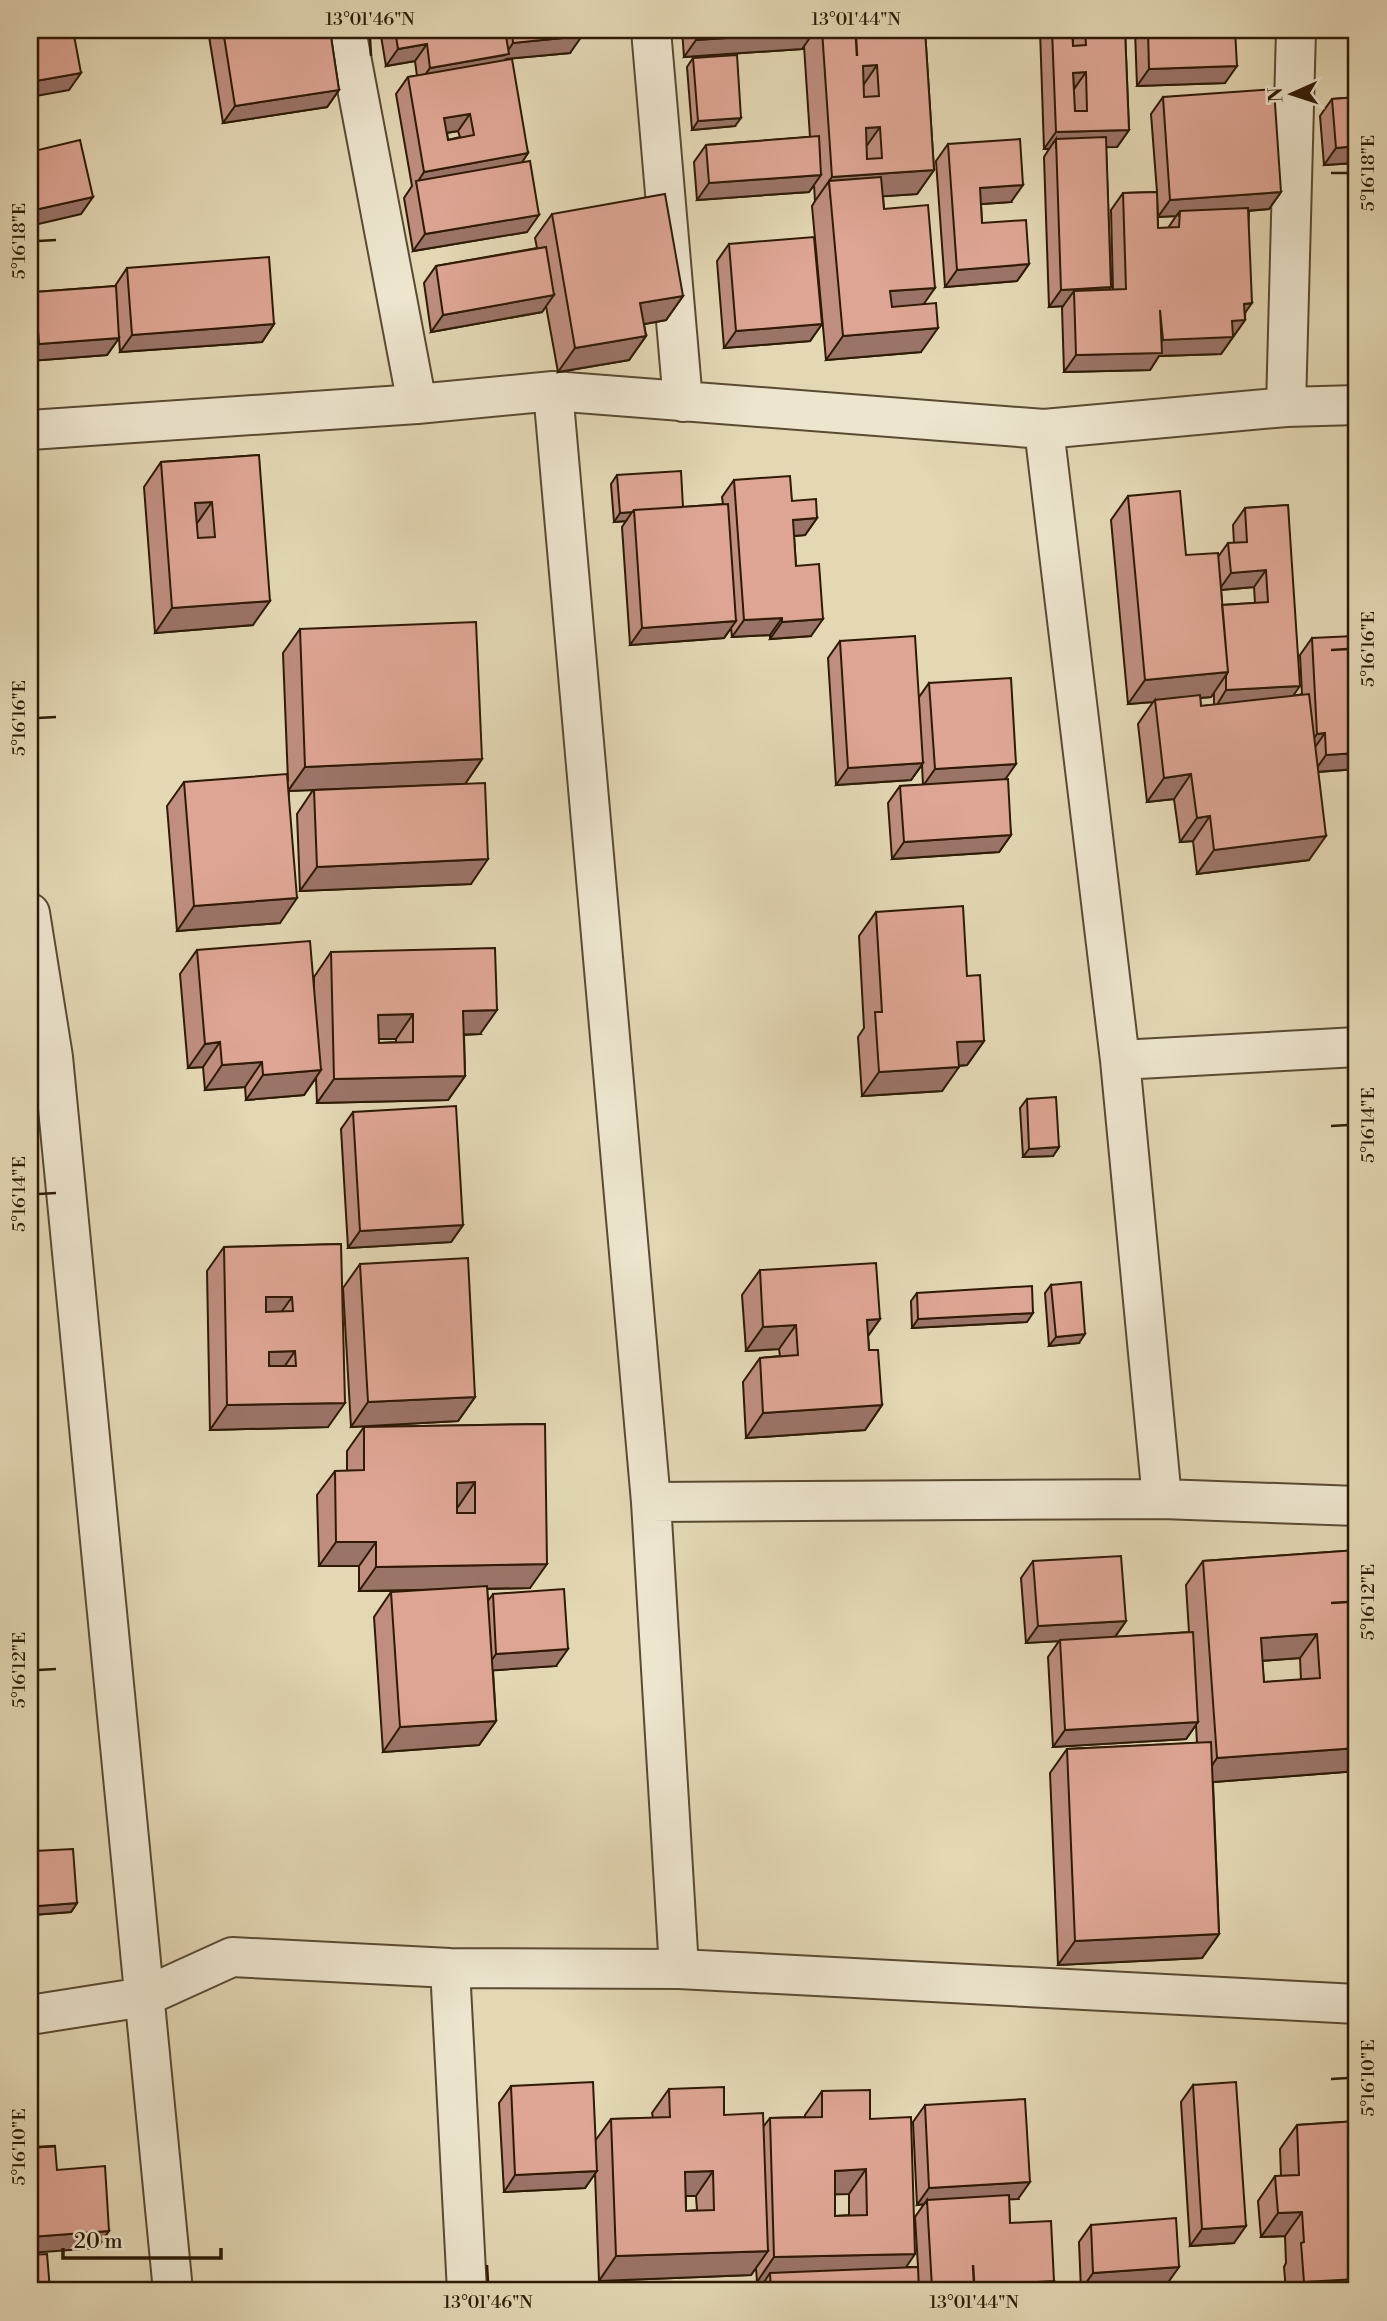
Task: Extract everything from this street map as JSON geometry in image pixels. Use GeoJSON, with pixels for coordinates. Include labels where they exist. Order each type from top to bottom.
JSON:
{"type":"FeatureCollection","features":[{"type":"Feature","properties":{"kind":"street"},"geometry":{"type":"LineString","coordinates":[[346,30],[417,404]]}},
{"type":"Feature","properties":{"kind":"street"},"geometry":{"type":"LineString","coordinates":[[651,30],[682,402]]}},
{"type":"Feature","properties":{"kind":"street"},"geometry":{"type":"LineString","coordinates":[[1286,407],[1296,30]]}},
{"type":"Feature","properties":{"kind":"street"},"geometry":{"type":"LineString","coordinates":[[554,391],[651,1502],[679,1969]]}},
{"type":"Feature","properties":{"kind":"street"},"geometry":{"type":"LineString","coordinates":[[30,430],[417,404],[554,391],[1044,429],[1286,407],[1357,405]]}},
{"type":"Feature","properties":{"kind":"street"},"geometry":{"type":"LineString","coordinates":[[1044,429],[1120,1060],[1163,1499]]}},
{"type":"Feature","properties":{"kind":"street"},"geometry":{"type":"LineString","coordinates":[[30,913],[41,1059],[144,1997],[173,2291]]}},
{"type":"Feature","properties":{"kind":"street"},"geometry":{"type":"LineString","coordinates":[[1120,1060],[1357,1047]]}},
{"type":"Feature","properties":{"kind":"street"},"geometry":{"type":"LineString","coordinates":[[651,1502],[1163,1499],[1357,1506]]}},
{"type":"Feature","properties":{"kind":"street"},"geometry":{"type":"LineString","coordinates":[[30,2015],[144,1997],[232,1957],[450,1968],[679,1969],[1357,2004]]}},
{"type":"Feature","properties":{"kind":"street"},"geometry":{"type":"LineString","coordinates":[[450,1968],[467,2291]]}},
{"type":"Feature","properties":{"kind":"building"},"geometry":{"type":"Polygon","coordinates":[[[30,30],[73,30],[81,73],[30,82],[30,30]]]}},
{"type":"Feature","properties":{"kind":"building"},"geometry":{"type":"Polygon","coordinates":[[[223,30],[330,30],[339,90],[235,106],[223,30]]]}},
{"type":"Feature","properties":{"kind":"building"},"geometry":{"type":"Polygon","coordinates":[[[395,30],[505,30],[509,54],[430,68],[427,44],[398,49],[395,30]]]}},
{"type":"Feature","properties":{"kind":"building"},"geometry":{"type":"Polygon","coordinates":[[[512,30],[581,30],[582,36],[513,43],[512,30]]]}},
{"type":"Feature","properties":{"kind":"building"},"geometry":{"type":"Polygon","coordinates":[[[695,30],[814,30],[814,32],[696,40],[695,30]]]}},
{"type":"Feature","properties":{"kind":"building"},"geometry":{"type":"Polygon","coordinates":[[[822,30],[925,30],[934,170],[832,177],[822,30]],[[877,65],[863,66],[864,97],[879,96],[877,65]],[[880,127],[866,128],[867,159],[882,158],[880,127]]]}},
{"type":"Feature","properties":{"kind":"building"},"geometry":{"type":"Polygon","coordinates":[[[1052,30],[1072,30],[1073,46],[1086,45],[1085,30],[1125,30],[1129,130],[1056,132],[1052,30]],[[1086,72],[1073,73],[1075,111],[1087,111],[1086,72]]]}},
{"type":"Feature","properties":{"kind":"building"},"geometry":{"type":"Polygon","coordinates":[[[1148,30],[1235,30],[1237,66],[1149,69],[1148,30]]]}},
{"type":"Feature","properties":{"kind":"building"},"geometry":{"type":"Polygon","coordinates":[[[737,55],[741,118],[698,121],[693,58],[737,55]]]}},
{"type":"Feature","properties":{"kind":"building"},"geometry":{"type":"Polygon","coordinates":[[[512,59],[528,153],[424,172],[408,77],[512,59]],[[470,114],[444,118],[448,140],[474,135],[470,114]]]}},
{"type":"Feature","properties":{"kind":"building"},"geometry":{"type":"Polygon","coordinates":[[[1274,89],[1281,192],[1170,200],[1163,97],[1274,89]]]}},
{"type":"Feature","properties":{"kind":"building"},"geometry":{"type":"Polygon","coordinates":[[[1357,97],[1357,146],[1336,148],[1332,99],[1357,97]]]}},
{"type":"Feature","properties":{"kind":"building"},"geometry":{"type":"Polygon","coordinates":[[[819,136],[821,175],[709,183],[706,145],[819,136]]]}},
{"type":"Feature","properties":{"kind":"building"},"geometry":{"type":"Polygon","coordinates":[[[1106,137],[1111,287],[1061,290],[1056,139],[1106,137]]]}},
{"type":"Feature","properties":{"kind":"building"},"geometry":{"type":"Polygon","coordinates":[[[1020,139],[1023,185],[980,188],[982,223],[1026,220],[1029,264],[957,270],[948,144],[1020,139]]]}},
{"type":"Feature","properties":{"kind":"building"},"geometry":{"type":"Polygon","coordinates":[[[80,140],[93,197],[30,211],[30,152],[80,140]]]}},
{"type":"Feature","properties":{"kind":"building"},"geometry":{"type":"Polygon","coordinates":[[[530,161],[539,215],[425,234],[416,181],[530,161]]]}},
{"type":"Feature","properties":{"kind":"building"},"geometry":{"type":"Polygon","coordinates":[[[881,177],[884,209],[928,205],[935,288],[890,291],[892,307],[936,303],[938,328],[843,336],[829,181],[881,177]]]}},
{"type":"Feature","properties":{"kind":"building"},"geometry":{"type":"Polygon","coordinates":[[[1157,192],[1158,228],[1179,227],[1180,211],[1248,208],[1252,303],[1244,304],[1245,320],[1232,321],[1233,337],[1163,340],[1160,310],[1162,353],[1076,355],[1074,291],[1126,289],[1123,193],[1157,192]]]}},
{"type":"Feature","properties":{"kind":"building"},"geometry":{"type":"Polygon","coordinates":[[[665,194],[683,296],[640,303],[646,336],[575,348],[552,214],[665,194]]]}},
{"type":"Feature","properties":{"kind":"building"},"geometry":{"type":"Polygon","coordinates":[[[814,237],[822,324],[736,331],[729,244],[814,237]]]}},
{"type":"Feature","properties":{"kind":"building"},"geometry":{"type":"Polygon","coordinates":[[[546,247],[554,295],[443,315],[436,266],[546,247]]]}},
{"type":"Feature","properties":{"kind":"building"},"geometry":{"type":"Polygon","coordinates":[[[269,257],[274,324],[132,335],[127,268],[269,257]]]}},
{"type":"Feature","properties":{"kind":"building"},"geometry":{"type":"Polygon","coordinates":[[[116,286],[119,338],[39,344],[35,292],[116,286]]]}},
{"type":"Feature","properties":{"kind":"building"},"geometry":{"type":"Polygon","coordinates":[[[259,455],[270,601],[172,608],[161,462],[259,455]],[[212,502],[195,503],[198,538],[215,537],[212,502]]]}},
{"type":"Feature","properties":{"kind":"building"},"geometry":{"type":"Polygon","coordinates":[[[681,471],[683,507],[620,513],[617,475],[681,471]]]}},
{"type":"Feature","properties":{"kind":"building"},"geometry":{"type":"Polygon","coordinates":[[[790,476],[792,501],[816,499],[817,518],[793,520],[796,566],[819,564],[823,619],[782,622],[782,618],[744,620],[734,480],[790,476]]]}},
{"type":"Feature","properties":{"kind":"building"},"geometry":{"type":"Polygon","coordinates":[[[1180,491],[1186,555],[1218,553],[1228,672],[1145,680],[1128,496],[1180,491]]]}},
{"type":"Feature","properties":{"kind":"building"},"geometry":{"type":"Polygon","coordinates":[[[728,504],[736,621],[642,628],[634,510],[728,504]]]}},
{"type":"Feature","properties":{"kind":"building"},"geometry":{"type":"Polygon","coordinates":[[[1288,505],[1300,686],[1226,690],[1228,672],[1222,605],[1268,602],[1266,570],[1231,573],[1228,543],[1247,542],[1245,508],[1288,505]]]}},
{"type":"Feature","properties":{"kind":"building"},"geometry":{"type":"Polygon","coordinates":[[[476,622],[482,759],[305,767],[300,629],[476,622]]]}},
{"type":"Feature","properties":{"kind":"building"},"geometry":{"type":"Polygon","coordinates":[[[915,636],[923,763],[848,768],[840,641],[915,636]]]}},
{"type":"Feature","properties":{"kind":"building"},"geometry":{"type":"Polygon","coordinates":[[[1354,636],[1357,753],[1326,755],[1325,733],[1317,734],[1312,638],[1354,636]]]}},
{"type":"Feature","properties":{"kind":"building"},"geometry":{"type":"Polygon","coordinates":[[[1011,678],[1016,764],[935,769],[929,683],[1011,678]]]}},
{"type":"Feature","properties":{"kind":"building"},"geometry":{"type":"Polygon","coordinates":[[[1309,694],[1326,836],[1214,850],[1210,816],[1197,818],[1191,774],[1164,778],[1155,700],[1200,695],[1201,706],[1309,694]]]}},
{"type":"Feature","properties":{"kind":"building"},"geometry":{"type":"Polygon","coordinates":[[[287,774],[297,898],[194,906],[184,782],[287,774]]]}},
{"type":"Feature","properties":{"kind":"building"},"geometry":{"type":"Polygon","coordinates":[[[1008,779],[1011,835],[904,842],[900,786],[1008,779]]]}},
{"type":"Feature","properties":{"kind":"building"},"geometry":{"type":"Polygon","coordinates":[[[485,783],[488,859],[317,867],[314,790],[485,783]]]}},
{"type":"Feature","properties":{"kind":"building"},"geometry":{"type":"Polygon","coordinates":[[[963,906],[967,976],[980,975],[984,1041],[957,1042],[959,1067],[879,1072],[875,1012],[882,1012],[876,912],[963,906]]]}},
{"type":"Feature","properties":{"kind":"building"},"geometry":{"type":"Polygon","coordinates":[[[310,941],[321,1070],[263,1075],[262,1062],[222,1065],[220,1042],[205,1044],[197,950],[310,941]]]}},
{"type":"Feature","properties":{"kind":"building"},"geometry":{"type":"Polygon","coordinates":[[[495,948],[497,1010],[463,1011],[465,1076],[334,1079],[331,952],[495,948]],[[413,1014],[378,1015],[379,1043],[413,1042],[413,1014]]]}},
{"type":"Feature","properties":{"kind":"building"},"geometry":{"type":"Polygon","coordinates":[[[1056,1097],[1059,1147],[1029,1149],[1027,1099],[1056,1097]]]}},
{"type":"Feature","properties":{"kind":"building"},"geometry":{"type":"Polygon","coordinates":[[[456,1106],[463,1225],[360,1231],[353,1112],[456,1106]]]}},
{"type":"Feature","properties":{"kind":"building"},"geometry":{"type":"Polygon","coordinates":[[[341,1244],[345,1403],[227,1405],[224,1247],[341,1244]],[[266,1297],[266,1312],[293,1311],[292,1297],[266,1297]],[[295,1351],[269,1352],[269,1366],[296,1366],[295,1351]]]}},
{"type":"Feature","properties":{"kind":"building"},"geometry":{"type":"Polygon","coordinates":[[[468,1258],[475,1397],[368,1402],[360,1264],[468,1258]]]}},
{"type":"Feature","properties":{"kind":"building"},"geometry":{"type":"Polygon","coordinates":[[[876,1263],[880,1319],[867,1320],[869,1350],[878,1350],[882,1405],[763,1413],[760,1358],[798,1355],[796,1325],[763,1327],[760,1270],[876,1263]]]}},
{"type":"Feature","properties":{"kind":"building"},"geometry":{"type":"Polygon","coordinates":[[[1081,1282],[1085,1334],[1056,1337],[1051,1285],[1081,1282]]]}},
{"type":"Feature","properties":{"kind":"building"},"geometry":{"type":"Polygon","coordinates":[[[1032,1286],[1033,1313],[918,1319],[917,1293],[1032,1286]]]}},
{"type":"Feature","properties":{"kind":"building"},"geometry":{"type":"Polygon","coordinates":[[[545,1424],[547,1564],[376,1567],[376,1542],[336,1542],[335,1471],[364,1470],[364,1427],[545,1424]],[[475,1482],[457,1483],[457,1513],[475,1513],[475,1482]]]}},
{"type":"Feature","properties":{"kind":"building"},"geometry":{"type":"Polygon","coordinates":[[[1357,1550],[1357,1748],[1217,1758],[1203,1561],[1357,1550]],[[1317,1634],[1261,1638],[1264,1682],[1320,1678],[1317,1634]]]}},
{"type":"Feature","properties":{"kind":"building"},"geometry":{"type":"Polygon","coordinates":[[[1121,1556],[1126,1621],[1038,1626],[1033,1561],[1121,1556]]]}},
{"type":"Feature","properties":{"kind":"building"},"geometry":{"type":"Polygon","coordinates":[[[30,1572],[33,1606],[30,1606],[30,1572]]]}},
{"type":"Feature","properties":{"kind":"building"},"geometry":{"type":"Polygon","coordinates":[[[487,1586],[496,1721],[400,1727],[391,1592],[487,1586]]]}},
{"type":"Feature","properties":{"kind":"building"},"geometry":{"type":"Polygon","coordinates":[[[564,1589],[568,1649],[496,1654],[493,1594],[564,1589]]]}},
{"type":"Feature","properties":{"kind":"building"},"geometry":{"type":"Polygon","coordinates":[[[1193,1632],[1198,1722],[1065,1730],[1060,1640],[1193,1632]]]}},
{"type":"Feature","properties":{"kind":"building"},"geometry":{"type":"Polygon","coordinates":[[[1211,1742],[1219,1934],[1075,1941],[1067,1749],[1211,1742]]]}},
{"type":"Feature","properties":{"kind":"building"},"geometry":{"type":"Polygon","coordinates":[[[73,1849],[77,1903],[38,1906],[34,1851],[73,1849]]]}},
{"type":"Feature","properties":{"kind":"building"},"geometry":{"type":"Polygon","coordinates":[[[593,2082],[597,2171],[515,2175],[511,2086],[593,2082]]]}},
{"type":"Feature","properties":{"kind":"building"},"geometry":{"type":"Polygon","coordinates":[[[1236,2082],[1246,2226],[1202,2229],[1193,2085],[1236,2082]]]}},
{"type":"Feature","properties":{"kind":"building"},"geometry":{"type":"Polygon","coordinates":[[[724,2087],[724,2115],[763,2113],[768,2251],[616,2256],[611,2119],[670,2117],[669,2089],[724,2087]],[[713,2171],[685,2172],[686,2211],[714,2210],[713,2171]]]}},
{"type":"Feature","properties":{"kind":"building"},"geometry":{"type":"Polygon","coordinates":[[[870,2090],[870,2119],[911,2117],[915,2254],[774,2257],[770,2118],[822,2117],[822,2091],[870,2090]],[[866,2169],[835,2171],[835,2216],[867,2215],[866,2169]]]}},
{"type":"Feature","properties":{"kind":"building"},"geometry":{"type":"Polygon","coordinates":[[[1025,2099],[1030,2182],[929,2188],[925,2105],[1025,2099]]]}},
{"type":"Feature","properties":{"kind":"building"},"geometry":{"type":"Polygon","coordinates":[[[1357,2121],[1357,2279],[1304,2282],[1302,2212],[1278,2213],[1275,2176],[1299,2175],[1297,2125],[1357,2121]]]}},
{"type":"Feature","properties":{"kind":"building"},"geometry":{"type":"Polygon","coordinates":[[[55,2146],[57,2170],[105,2166],[109,2231],[30,2237],[30,2148],[55,2146]]]}},
{"type":"Feature","properties":{"kind":"building"},"geometry":{"type":"Polygon","coordinates":[[[1009,2195],[1010,2223],[1051,2221],[1054,2281],[932,2288],[927,2200],[1009,2195]]]}},
{"type":"Feature","properties":{"kind":"building"},"geometry":{"type":"Polygon","coordinates":[[[1176,2218],[1179,2267],[1093,2273],[1091,2225],[1176,2218]]]}},
{"type":"Feature","properties":{"kind":"building"},"geometry":{"type":"Polygon","coordinates":[[[47,2254],[50,2290],[122,2285],[122,2291],[30,2291],[30,2255],[47,2254]]]}},
{"type":"Feature","properties":{"kind":"building"},"geometry":{"type":"Polygon","coordinates":[[[918,2267],[919,2291],[771,2291],[770,2273],[918,2267]]]}}]}
